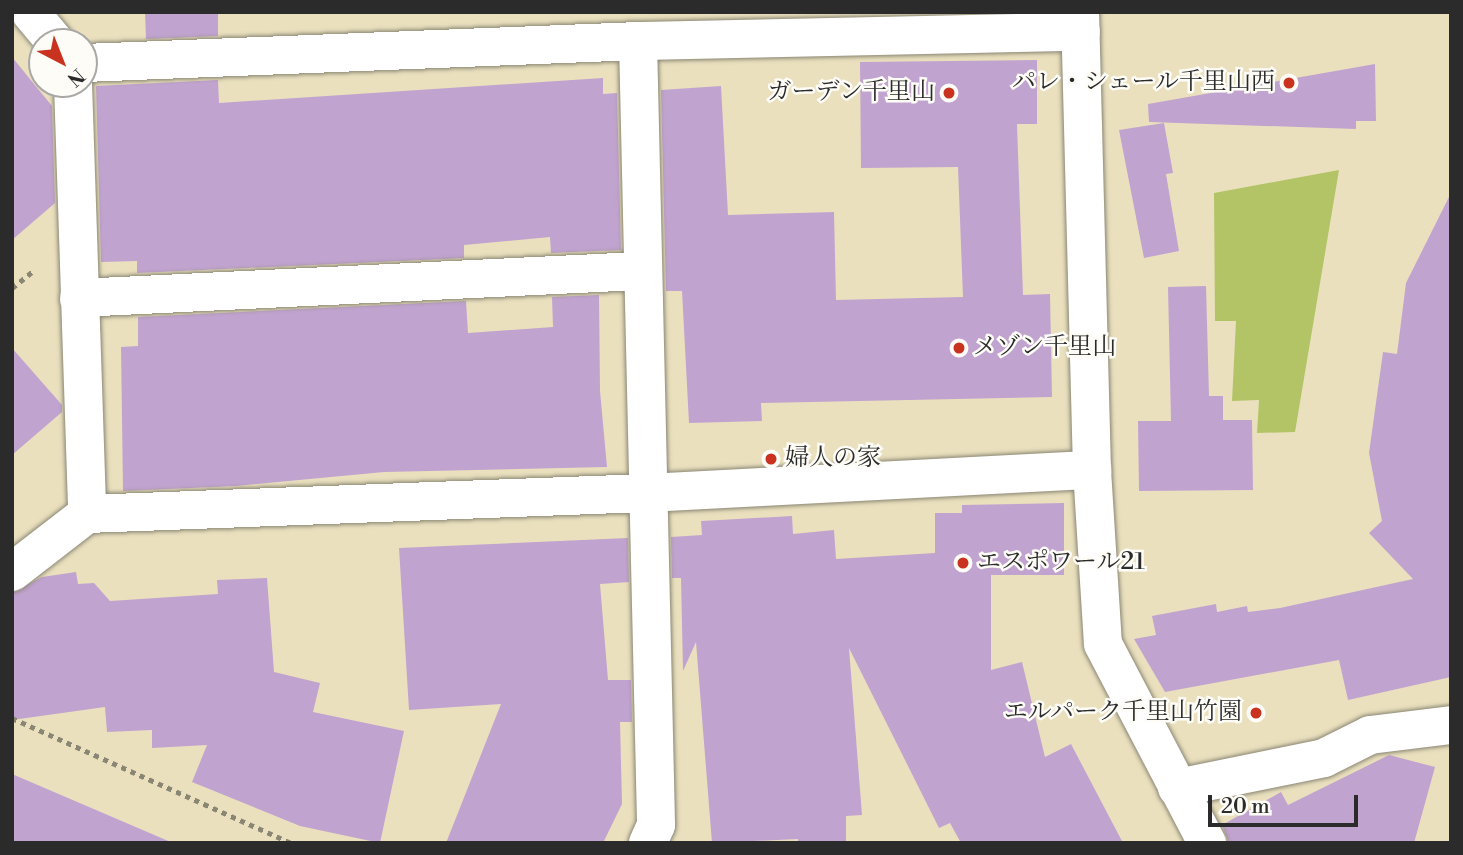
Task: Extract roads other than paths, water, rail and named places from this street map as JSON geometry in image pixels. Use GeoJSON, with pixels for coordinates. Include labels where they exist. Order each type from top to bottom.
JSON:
{"type":"FeatureCollection","features":[{"type":"Feature","properties":{"kind":"street"},"geometry":{"type":"LineString","coordinates":[[30,12],[43,28]]}},
{"type":"Feature","properties":{"kind":"street"},"geometry":{"type":"LineString","coordinates":[[98,62],[1081,22],[1092,470],[1103,644],[1207,843]]}},
{"type":"Feature","properties":{"kind":"street"},"geometry":{"type":"LineString","coordinates":[[638,41],[640,271],[656,825],[648,843]]}},
{"type":"Feature","properties":{"kind":"street"},"geometry":{"type":"LineString","coordinates":[[74,98],[87,514]]}},
{"type":"Feature","properties":{"kind":"street"},"geometry":{"type":"LineString","coordinates":[[79,298],[640,271]]}},
{"type":"Feature","properties":{"kind":"street"},"geometry":{"type":"LineString","coordinates":[[12,572],[87,514],[647,493],[1092,470]]}},
{"type":"Feature","properties":{"kind":"street"},"geometry":{"type":"LineString","coordinates":[[1177,788],[1324,758],[1370,735],[1451,726]]}},
{"type":"Feature","properties":{"kind":"place","name":"パレ・シェール千里山西"},"geometry":{"type":"Point","coordinates":[1289,83]}},
{"type":"Feature","properties":{"kind":"place","name":"ガーデン千里山"},"geometry":{"type":"Point","coordinates":[949,93]}},
{"type":"Feature","properties":{"kind":"place","name":"メゾン千里山"},"geometry":{"type":"Point","coordinates":[959,348]}},
{"type":"Feature","properties":{"kind":"place","name":"婦人の家"},"geometry":{"type":"Point","coordinates":[771,459]}},
{"type":"Feature","properties":{"kind":"place","name":"エスポワール21"},"geometry":{"type":"Point","coordinates":[963,563]}},
{"type":"Feature","properties":{"kind":"place","name":"エルパーク千里山竹園"},"geometry":{"type":"Point","coordinates":[1256,713]}}]}
